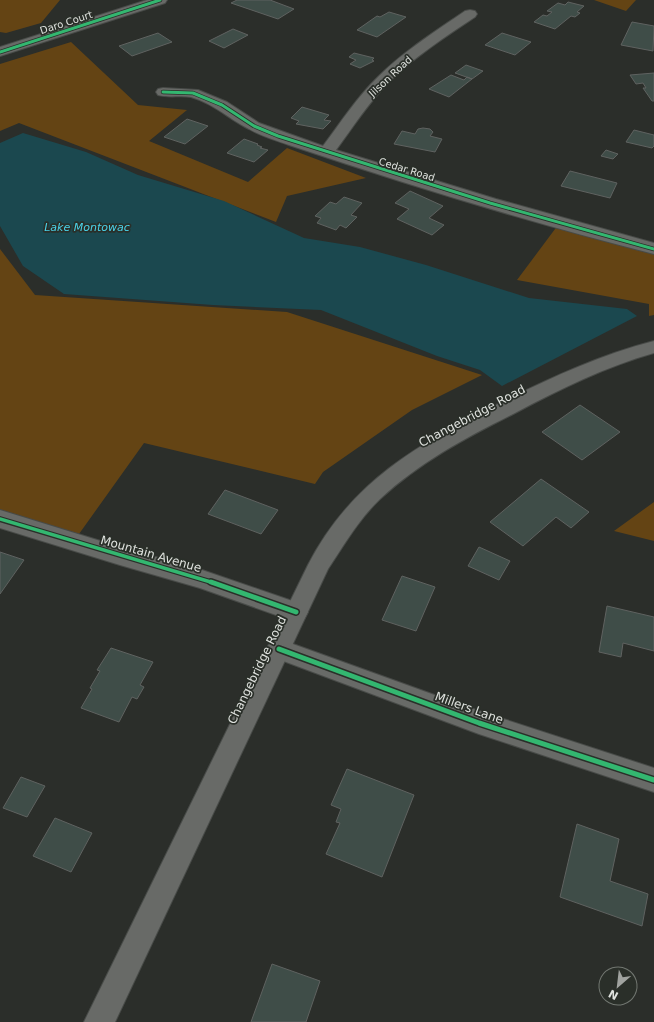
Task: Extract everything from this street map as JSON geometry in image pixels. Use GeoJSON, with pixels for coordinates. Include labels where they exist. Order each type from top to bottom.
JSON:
{"type":"FeatureCollection","features":[{"type":"Feature","properties":{"kind":"street","name":"Daro Court"},"geometry":{"type":"LineString","coordinates":[[0,52],[160,0]]}},
{"type":"Feature","properties":{"kind":"street","name":"Jilson Road"},"geometry":{"type":"LineString","coordinates":[[326,152],[373,89],[394,69],[417,51],[470,14]]}},
{"type":"Feature","properties":{"kind":"street","name":"Cedar Road"},"geometry":{"type":"LineString","coordinates":[[163,92],[194,94],[222,105],[254,126],[278,136],[490,203],[654,249]]}},
{"type":"Feature","properties":{"kind":"street","name":"Changebridge Road"},"geometry":{"type":"LineString","coordinates":[[99,1022],[319,565],[343,527],[371,495],[403,466],[439,443],[541,390],[590,369],[640,350],[654,347]]}},
{"type":"Feature","properties":{"kind":"street","name":"Mountain Avenue"},"geometry":{"type":"LineString","coordinates":[[0,519],[120,556],[202,579],[296,612]]}},
{"type":"Feature","properties":{"kind":"street","name":"Millers Lane"},"geometry":{"type":"LineString","coordinates":[[279,649],[335,668],[421,702],[518,737],[654,780]]}},
{"type":"Feature","properties":{"kind":"shaded area"},"geometry":{"type":"Polygon","coordinates":[[[0,0],[60,0],[41,23],[6,33],[0,32],[0,0]]]}},
{"type":"Feature","properties":{"kind":"shaded area"},"geometry":{"type":"Polygon","coordinates":[[[594,0],[636,0],[626,11],[594,0]]]}},
{"type":"Feature","properties":{"kind":"shaded area"},"geometry":{"type":"Polygon","coordinates":[[[71,42],[138,105],[187,110],[149,141],[248,182],[287,148],[366,178],[287,196],[276,222],[19,123],[0,131],[0,64],[71,42]]]}},
{"type":"Feature","properties":{"kind":"shaded area"},"geometry":{"type":"Polygon","coordinates":[[[558,225],[654,253],[654,315],[649,316],[649,304],[517,280],[558,225]]]}},
{"type":"Feature","properties":{"kind":"shaded area"},"geometry":{"type":"Polygon","coordinates":[[[0,249],[35,295],[287,312],[482,375],[412,410],[323,472],[315,484],[144,443],[74,541],[0,518],[0,249]]]}},
{"type":"Feature","properties":{"kind":"shaded area"},"geometry":{"type":"Polygon","coordinates":[[[654,502],[654,541],[614,531],[654,502]]]}},
{"type":"Feature","properties":{"kind":"water","name":"Lake Montowac"},"geometry":{"type":"Polygon","coordinates":[[[23,133],[86,152],[138,175],[224,201],[304,238],[360,247],[426,265],[529,298],[627,309],[637,316],[502,386],[480,370],[437,356],[321,310],[213,305],[64,294],[23,266],[0,226],[0,143],[23,133]]]}},
{"type":"Feature","properties":{"kind":"building"},"geometry":{"type":"Polygon","coordinates":[[[237,0],[270,0],[294,9],[278,19],[231,3],[237,0]]]}},
{"type":"Feature","properties":{"kind":"building"},"geometry":{"type":"Polygon","coordinates":[[[568,2],[584,6],[577,12],[580,13],[575,17],[571,16],[555,29],[534,22],[543,15],[547,16],[552,12],[547,11],[558,3],[565,5],[568,2]]]}},
{"type":"Feature","properties":{"kind":"building"},"geometry":{"type":"Polygon","coordinates":[[[389,12],[406,17],[377,37],[357,30],[377,16],[380,17],[389,12]]]}},
{"type":"Feature","properties":{"kind":"building"},"geometry":{"type":"Polygon","coordinates":[[[632,22],[654,26],[653,51],[621,45],[632,22]]]}},
{"type":"Feature","properties":{"kind":"building"},"geometry":{"type":"Polygon","coordinates":[[[233,29],[248,35],[224,48],[209,41],[233,29]]]}},
{"type":"Feature","properties":{"kind":"building"},"geometry":{"type":"Polygon","coordinates":[[[158,33],[172,42],[132,56],[119,46],[158,33]]]}},
{"type":"Feature","properties":{"kind":"building"},"geometry":{"type":"Polygon","coordinates":[[[502,33],[531,42],[515,55],[485,45],[502,33]]]}},
{"type":"Feature","properties":{"kind":"building"},"geometry":{"type":"Polygon","coordinates":[[[354,53],[374,58],[372,60],[374,61],[360,68],[350,64],[356,60],[349,57],[354,53]]]}},
{"type":"Feature","properties":{"kind":"building"},"geometry":{"type":"Polygon","coordinates":[[[466,65],[483,71],[472,79],[455,73],[466,65]]]}},
{"type":"Feature","properties":{"kind":"building"},"geometry":{"type":"Polygon","coordinates":[[[654,73],[654,101],[652,101],[643,88],[646,88],[643,83],[636,84],[630,75],[654,73]]]}},
{"type":"Feature","properties":{"kind":"building"},"geometry":{"type":"Polygon","coordinates":[[[451,75],[464,80],[467,77],[472,79],[449,97],[429,89],[451,75]]]}},
{"type":"Feature","properties":{"kind":"building"},"geometry":{"type":"Polygon","coordinates":[[[302,107],[329,115],[324,120],[331,121],[323,129],[296,124],[299,121],[291,118],[302,107]]]}},
{"type":"Feature","properties":{"kind":"building"},"geometry":{"type":"Polygon","coordinates":[[[187,119],[208,126],[185,144],[164,137],[187,119]]]}},
{"type":"Feature","properties":{"kind":"building"},"geometry":{"type":"Polygon","coordinates":[[[418,129],[430,129],[433,132],[430,136],[442,139],[435,152],[394,144],[402,131],[415,134],[418,129]]]}},
{"type":"Feature","properties":{"kind":"building"},"geometry":{"type":"Polygon","coordinates":[[[634,130],[654,135],[654,146],[652,148],[626,142],[634,130]]]}},
{"type":"Feature","properties":{"kind":"building"},"geometry":{"type":"Polygon","coordinates":[[[244,139],[258,144],[257,145],[262,147],[260,148],[268,150],[254,162],[227,153],[244,139]]]}},
{"type":"Feature","properties":{"kind":"building"},"geometry":{"type":"Polygon","coordinates":[[[606,150],[618,154],[613,159],[601,156],[606,150]]]}},
{"type":"Feature","properties":{"kind":"building"},"geometry":{"type":"Polygon","coordinates":[[[570,171],[617,183],[610,198],[561,186],[570,171]]]}},
{"type":"Feature","properties":{"kind":"building"},"geometry":{"type":"Polygon","coordinates":[[[410,191],[443,206],[429,218],[444,225],[432,235],[397,219],[409,209],[395,203],[410,191]]]}},
{"type":"Feature","properties":{"kind":"building"},"geometry":{"type":"Polygon","coordinates":[[[344,197],[362,203],[351,215],[357,217],[346,228],[340,225],[336,230],[317,223],[321,218],[315,216],[330,202],[336,204],[344,197]]]}},
{"type":"Feature","properties":{"kind":"building"},"geometry":{"type":"Polygon","coordinates":[[[580,405],[620,432],[582,460],[542,432],[580,405]]]}},
{"type":"Feature","properties":{"kind":"building"},"geometry":{"type":"Polygon","coordinates":[[[541,479],[589,512],[571,528],[556,517],[523,546],[490,522],[541,479]]]}},
{"type":"Feature","properties":{"kind":"building"},"geometry":{"type":"Polygon","coordinates":[[[225,490],[278,510],[261,534],[208,514],[225,490]]]}},
{"type":"Feature","properties":{"kind":"building"},"geometry":{"type":"Polygon","coordinates":[[[479,547],[510,561],[499,580],[468,566],[479,547]]]}},
{"type":"Feature","properties":{"kind":"building"},"geometry":{"type":"Polygon","coordinates":[[[0,552],[24,560],[0,594],[0,552]]]}},
{"type":"Feature","properties":{"kind":"building"},"geometry":{"type":"Polygon","coordinates":[[[402,576],[435,587],[416,631],[382,620],[402,576]]]}},
{"type":"Feature","properties":{"kind":"building"},"geometry":{"type":"Polygon","coordinates":[[[607,606],[654,617],[654,651],[623,643],[621,657],[599,652],[607,606]]]}},
{"type":"Feature","properties":{"kind":"building"},"geometry":{"type":"Polygon","coordinates":[[[111,648],[153,662],[140,685],[144,687],[137,699],[132,697],[119,722],[81,708],[100,671],[97,670],[111,648]]]}},
{"type":"Feature","properties":{"kind":"building"},"geometry":{"type":"Polygon","coordinates":[[[347,769],[414,795],[382,877],[326,854],[340,823],[336,822],[341,809],[331,805],[347,769]]]}},
{"type":"Feature","properties":{"kind":"building"},"geometry":{"type":"Polygon","coordinates":[[[21,777],[45,786],[27,817],[3,808],[21,777]]]}},
{"type":"Feature","properties":{"kind":"building"},"geometry":{"type":"Polygon","coordinates":[[[55,818],[92,833],[71,872],[33,856],[55,818]]]}},
{"type":"Feature","properties":{"kind":"building"},"geometry":{"type":"Polygon","coordinates":[[[577,824],[619,839],[610,881],[648,894],[642,926],[560,897],[577,824]]]}},
{"type":"Feature","properties":{"kind":"building"},"geometry":{"type":"Polygon","coordinates":[[[272,964],[320,981],[306,1022],[251,1022],[272,964]]]}},
{"type":"Feature","properties":{"kind":"cycle path"},"geometry":{"type":"LineString","coordinates":[[0,52],[160,0]]}},
{"type":"Feature","properties":{"kind":"cycle path"},"geometry":{"type":"LineString","coordinates":[[163,92],[193,93],[222,105],[254,126],[278,136],[490,203],[654,249]]}},
{"type":"Feature","properties":{"kind":"cycle path"},"geometry":{"type":"LineString","coordinates":[[0,519],[120,556],[202,579],[296,612]]}},
{"type":"Feature","properties":{"kind":"cycle path"},"geometry":{"type":"LineString","coordinates":[[279,649],[479,723],[654,780]]}}]}
